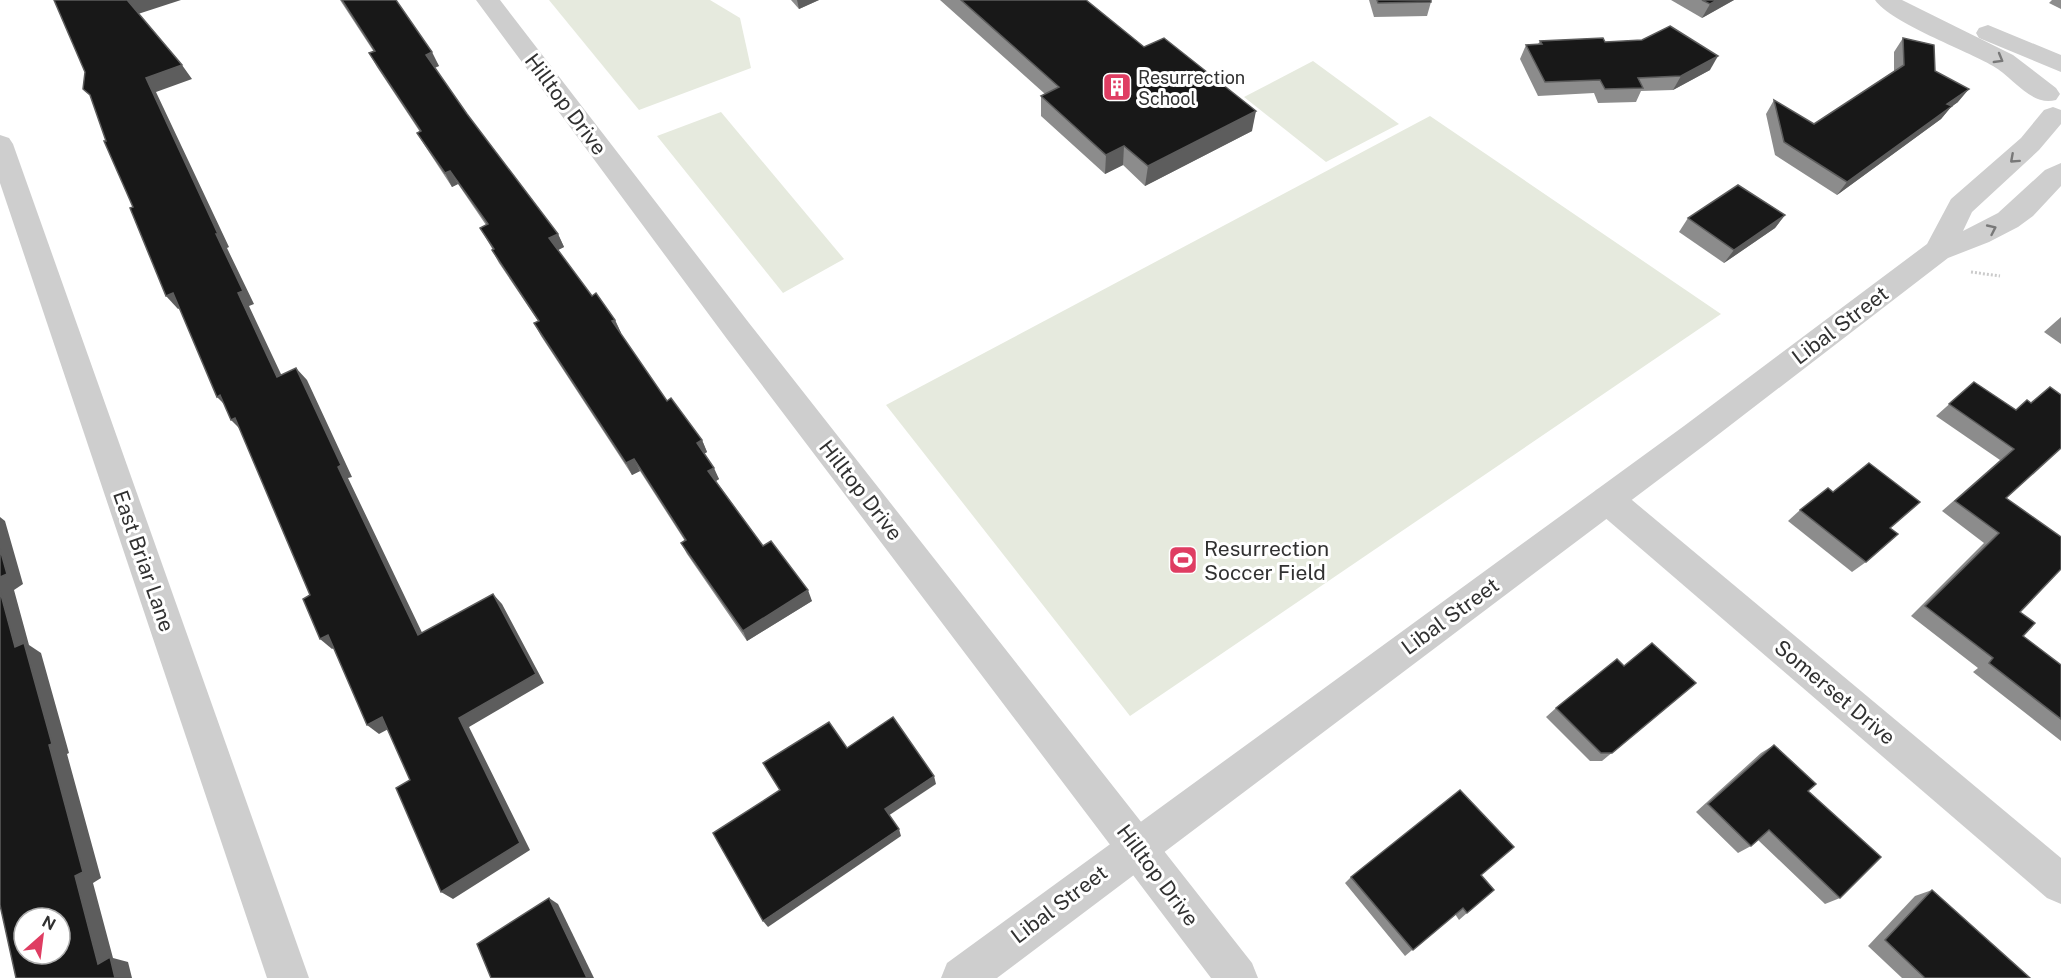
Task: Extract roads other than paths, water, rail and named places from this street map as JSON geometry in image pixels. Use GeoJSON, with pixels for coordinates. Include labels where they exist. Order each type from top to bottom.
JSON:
{"type":"FeatureCollection","features":[{"type":"Feature","properties":{"kind":"street","name":"Hilltop Drive"},"geometry":{"type":"LineString","coordinates":[[488,0],[738,331],[1237,978]]}},
{"type":"Feature","properties":{"kind":"street"},"geometry":{"type":"LineString","coordinates":[[1887,0],[1900,10],[2004,61],[2056,103]]}},
{"type":"Feature","properties":{"kind":"street"},"geometry":{"type":"LineString","coordinates":[[1915,0],[2061,64]]}},
{"type":"Feature","properties":{"kind":"street","name":"Libal Street"},"geometry":{"type":"LineString","coordinates":[[1938,251],[1961,206],[2030,144],[2056,103]]}},
{"type":"Feature","properties":{"kind":"street","name":"East Briar Lane"},"geometry":{"type":"LineString","coordinates":[[0,144],[288,978]]}},
{"type":"Feature","properties":{"kind":"street","name":"Libal Street"},"geometry":{"type":"LineString","coordinates":[[962,978],[1137,846],[1608,500],[1938,251],[1997,228],[2019,212],[2050,179],[2061,172]]}},
{"type":"Feature","properties":{"kind":"street","name":"Somerset Drive"},"geometry":{"type":"LineString","coordinates":[[1608,500],[2061,884]]}},
{"type":"Feature","properties":{"kind":"place","name":"Resurrection School"},"geometry":{"type":"Point","coordinates":[1117,87]}},
{"type":"Feature","properties":{"kind":"place","name":"Resurrection Soccer Field"},"geometry":{"type":"Point","coordinates":[1183,560]}}]}
